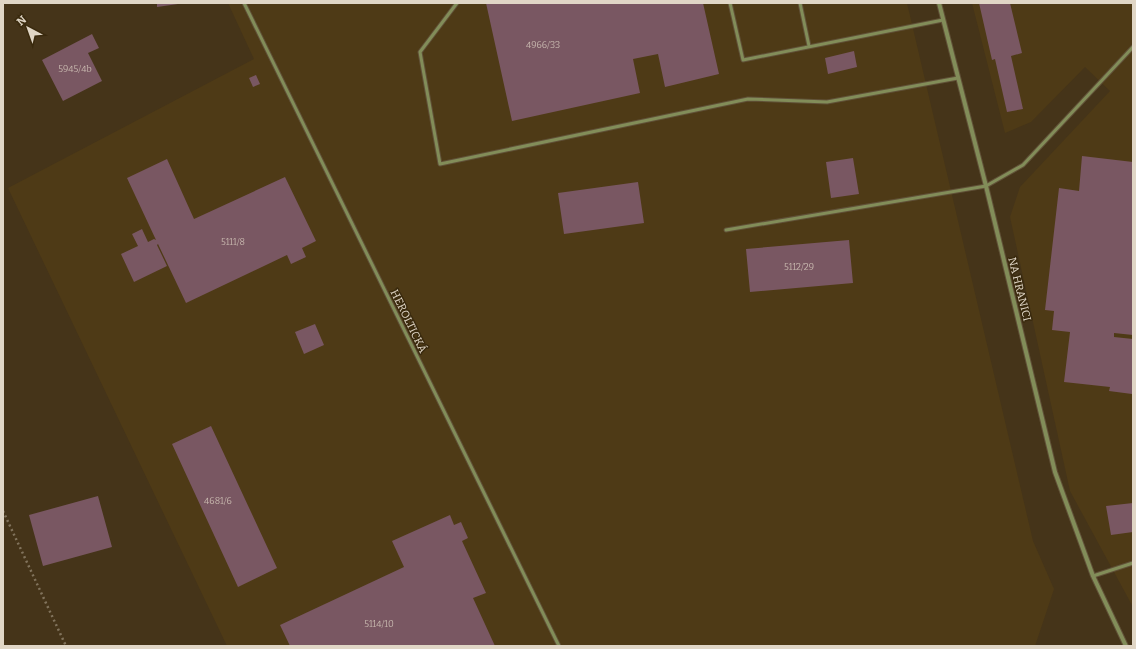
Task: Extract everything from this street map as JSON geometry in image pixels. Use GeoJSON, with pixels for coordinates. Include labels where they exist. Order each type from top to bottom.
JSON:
{"type":"FeatureCollection","features":[{"type":"Feature","properties":{"kind":"street","name":"NA HRANICI"},"geometry":{"type":"LineString","coordinates":[[939,3],[986,186],[1055,472],[1094,576],[1126,646]]}},
{"type":"Feature","properties":{"kind":"lane","name":"HEROLTICKÁ"},"geometry":{"type":"LineString","coordinates":[[244,3],[559,646]]}},
{"type":"Feature","properties":{"kind":"lane"},"geometry":{"type":"LineString","coordinates":[[457,3],[420,52],[440,164],[748,99],[827,102],[958,78]]}},
{"type":"Feature","properties":{"kind":"lane"},"geometry":{"type":"LineString","coordinates":[[730,3],[743,60],[943,20]]}},
{"type":"Feature","properties":{"kind":"lane"},"geometry":{"type":"LineString","coordinates":[[800,3],[810,46]]}},
{"type":"Feature","properties":{"kind":"lane"},"geometry":{"type":"LineString","coordinates":[[726,230],[986,186],[1023,165],[1133,47]]}},
{"type":"Feature","properties":{"kind":"lane"},"geometry":{"type":"LineString","coordinates":[[1094,576],[1133,563]]}},
{"type":"Feature","properties":{"kind":"path"},"geometry":{"type":"LineString","coordinates":[[3,510],[66,646]]}},
{"type":"Feature","properties":{"kind":"shaded area"},"geometry":{"type":"Polygon","coordinates":[[[228,3],[907,3],[1033,541],[1054,589],[1035,646],[227,646],[8,188],[254,59],[228,3]]]}},
{"type":"Feature","properties":{"kind":"shaded area"},"geometry":{"type":"Polygon","coordinates":[[[972,3],[1133,3],[1133,607],[1070,491],[1010,217],[1020,187],[1110,91],[1085,67],[1031,122],[1005,133],[972,3]]]}},
{"type":"Feature","properties":{"kind":"building"},"geometry":{"type":"Polygon","coordinates":[[[157,3],[178,3],[178,4],[157,7],[157,3]]]}},
{"type":"Feature","properties":{"kind":"building"},"geometry":{"type":"Polygon","coordinates":[[[486,3],[703,3],[719,74],[665,87],[658,54],[633,59],[640,93],[512,121],[486,3]]]}},
{"type":"Feature","properties":{"kind":"building"},"geometry":{"type":"Polygon","coordinates":[[[979,3],[1010,3],[1022,53],[1011,56],[1023,109],[1007,112],[995,59],[992,60],[979,3]]]}},
{"type":"Feature","properties":{"kind":"building"},"geometry":{"type":"Polygon","coordinates":[[[92,34],[99,48],[88,53],[102,81],[63,101],[42,60],[92,34]]]}},
{"type":"Feature","properties":{"kind":"building"},"geometry":{"type":"Polygon","coordinates":[[[854,51],[857,67],[828,74],[825,58],[854,51]]]}},
{"type":"Feature","properties":{"kind":"building"},"geometry":{"type":"Polygon","coordinates":[[[256,75],[260,84],[253,87],[249,78],[256,75]]]}},
{"type":"Feature","properties":{"kind":"building"},"geometry":{"type":"Polygon","coordinates":[[[1082,156],[1133,162],[1133,335],[1114,333],[1114,337],[1133,339],[1132,394],[1109,391],[1110,387],[1064,382],[1070,332],[1052,330],[1054,311],[1045,310],[1059,188],[1079,191],[1082,156]]]}},
{"type":"Feature","properties":{"kind":"building"},"geometry":{"type":"Polygon","coordinates":[[[853,158],[859,194],[831,198],[826,162],[853,158]]]}},
{"type":"Feature","properties":{"kind":"building"},"geometry":{"type":"Polygon","coordinates":[[[167,159],[194,219],[285,177],[316,241],[302,248],[306,257],[291,264],[287,255],[186,303],[158,244],[157,245],[167,266],[134,282],[121,254],[138,246],[132,234],[142,229],[148,242],[154,239],[156,240],[127,178],[167,159]]]}},
{"type":"Feature","properties":{"kind":"building"},"geometry":{"type":"Polygon","coordinates":[[[638,182],[644,223],[564,234],[558,193],[638,182]]]}},
{"type":"Feature","properties":{"kind":"building"},"geometry":{"type":"Polygon","coordinates":[[[849,240],[853,283],[750,292],[746,249],[849,240]]]}},
{"type":"Feature","properties":{"kind":"building"},"geometry":{"type":"Polygon","coordinates":[[[315,324],[324,345],[304,354],[295,332],[315,324]]]}},
{"type":"Feature","properties":{"kind":"building"},"geometry":{"type":"Polygon","coordinates":[[[211,426],[277,568],[238,587],[172,444],[211,426]]]}},
{"type":"Feature","properties":{"kind":"building"},"geometry":{"type":"Polygon","coordinates":[[[98,496],[112,547],[43,566],[29,515],[98,496]]]}},
{"type":"Feature","properties":{"kind":"building"},"geometry":{"type":"Polygon","coordinates":[[[1133,503],[1133,532],[1111,535],[1106,506],[1133,503]]]}},
{"type":"Feature","properties":{"kind":"building"},"geometry":{"type":"Polygon","coordinates":[[[450,515],[454,525],[461,522],[468,538],[462,541],[486,593],[473,598],[495,646],[290,646],[280,625],[404,567],[392,541],[450,515]]]}}]}
